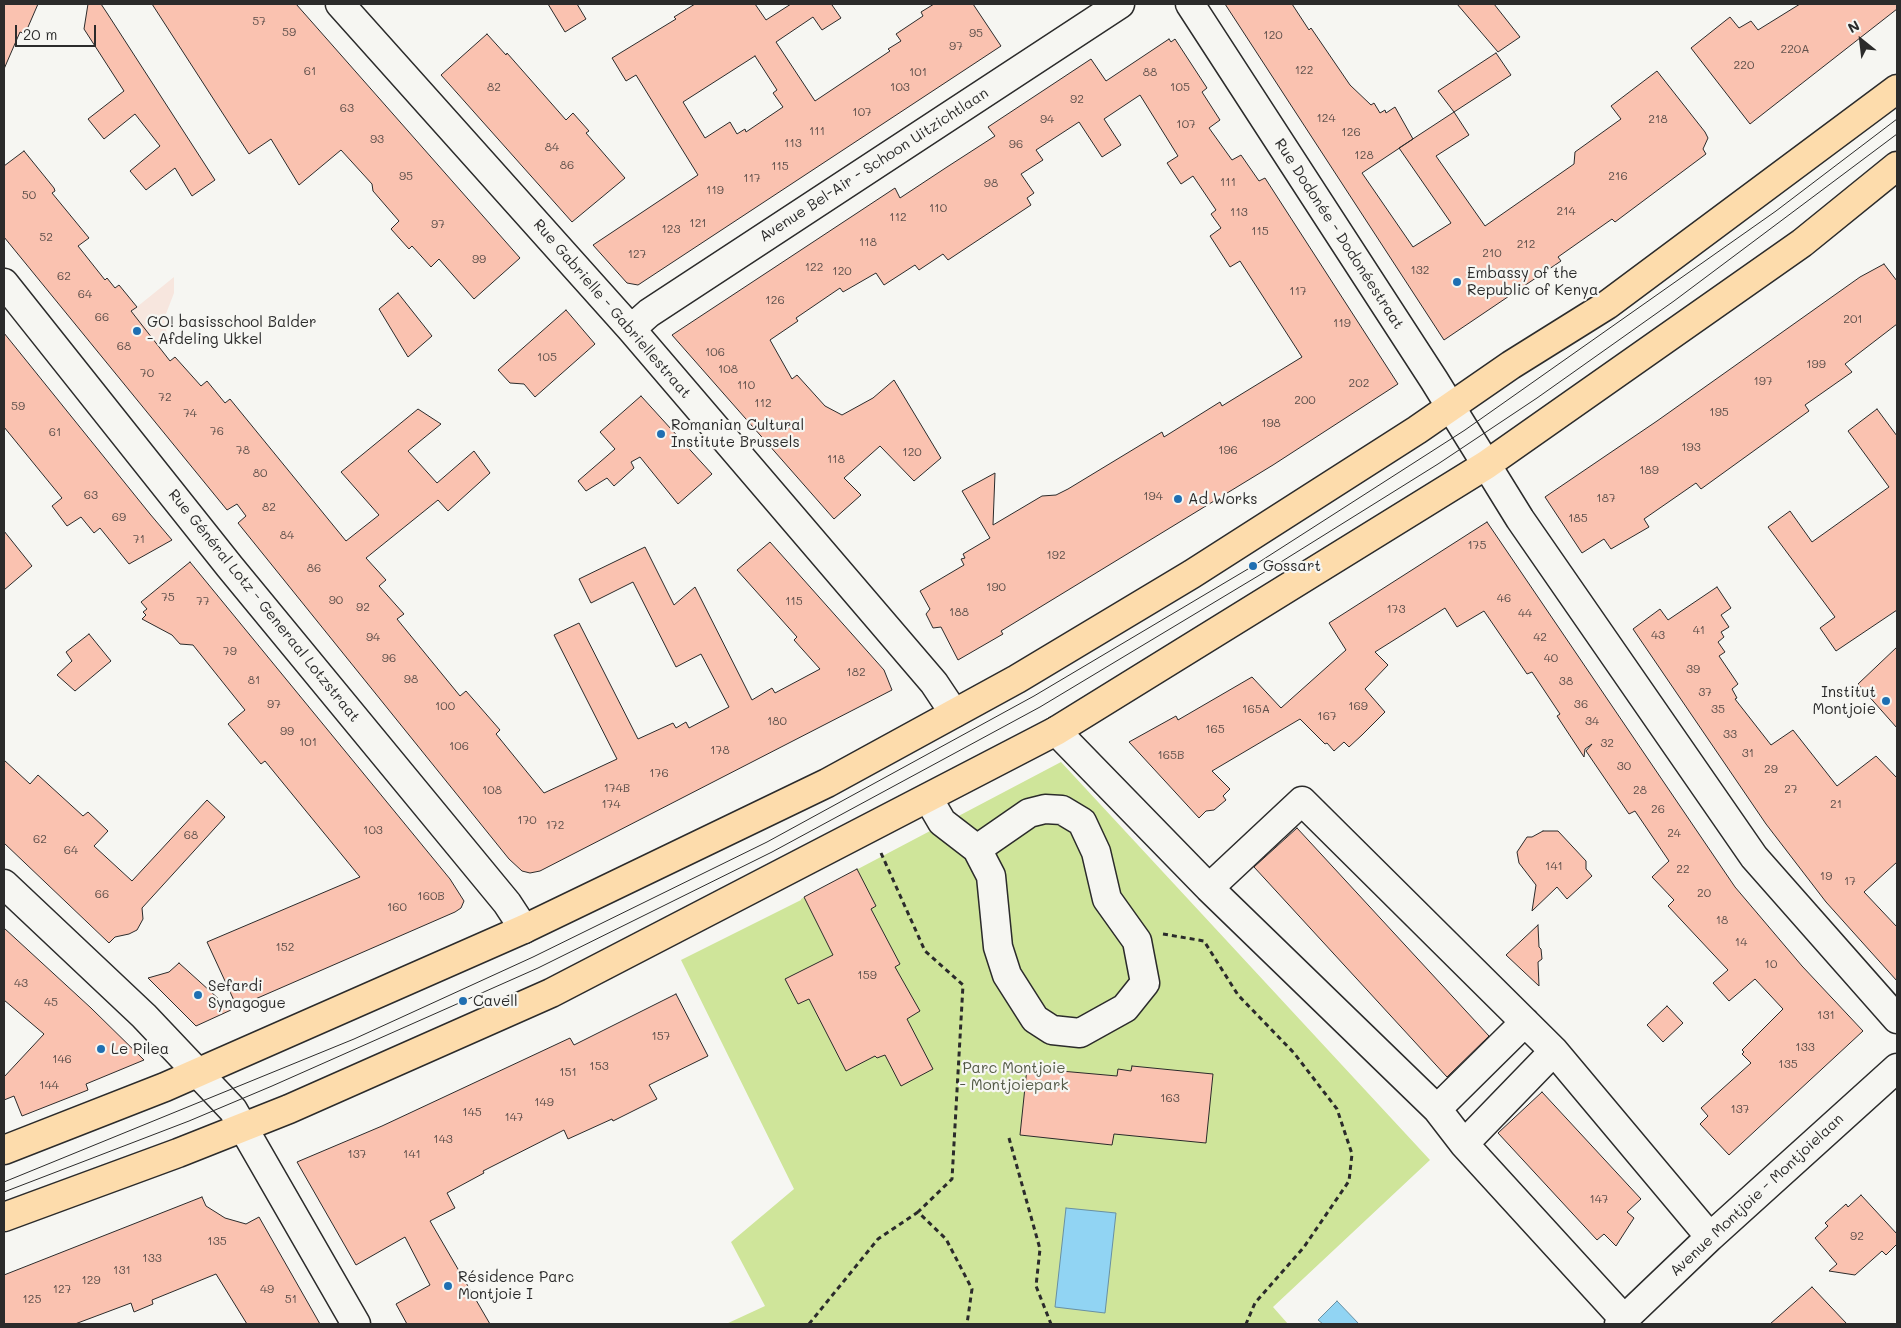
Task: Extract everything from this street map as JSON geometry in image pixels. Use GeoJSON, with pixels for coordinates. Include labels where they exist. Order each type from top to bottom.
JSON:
{"type":"FeatureCollection","features":[{"type":"Feature","properties":{"kind":"main road"},"geometry":{"type":"LineString","coordinates":[[4,1150],[198,1073],[524,929],[827,783],[1017,679],[1192,574],[1451,407],[1511,365],[1607,306],[1897,89]]}},
{"type":"Feature","properties":{"kind":"main road"},"geometry":{"type":"LineString","coordinates":[[4,1217],[243,1127],[551,993],[1056,731],[1486,465],[1802,243],[1897,166]]}},
{"type":"Feature","properties":{"kind":"street","name":"Rue Gabrielle - Gabriellestraat"},"geometry":{"type":"LineString","coordinates":[[340,4],[631,329],[927,675],[954,713]]}},
{"type":"Feature","properties":{"kind":"street","name":"Avenue Bel-Air - Schoon Uitzichtlaan"},"geometry":{"type":"LineString","coordinates":[[631,329],[649,312],[1120,4]]}},
{"type":"Feature","properties":{"kind":"street","name":"Rue Dodonée - Dodonéestraat"},"geometry":{"type":"LineString","coordinates":[[1190,4],[1451,407],[1548,561],[1754,857],[1897,1019]]}},
{"type":"Feature","properties":{"kind":"street","name":"Rue Général Lotz - Generaal Lotzstraat"},"geometry":{"type":"LineString","coordinates":[[4,283],[230,567],[507,903],[524,929]]}},
{"type":"Feature","properties":{"kind":"street"},"geometry":{"type":"LineString","coordinates":[[1056,731],[1209,888],[1437,1109],[1464,1144],[1621,1322]]}},
{"type":"Feature","properties":{"kind":"street"},"geometry":{"type":"LineString","coordinates":[[928,798],[942,822],[977,849],[991,876],[998,947],[1007,976],[1035,1019],[1052,1030],[1080,1033],[1125,1008],[1145,983],[1137,941],[1107,899],[1096,852],[1082,822],[1062,810],[1044,809],[1029,813],[977,849]]}},
{"type":"Feature","properties":{"kind":"street"},"geometry":{"type":"LineString","coordinates":[[1209,888],[1302,801],[1554,1051],[1710,1236]]}},
{"type":"Feature","properties":{"kind":"street"},"geometry":{"type":"LineString","coordinates":[[4,884],[144,1016],[232,1110],[356,1324]]}},
{"type":"Feature","properties":{"kind":"street"},"geometry":{"type":"LineString","coordinates":[[1437,1109],[1525,1022]]}},
{"type":"Feature","properties":{"kind":"street"},"geometry":{"type":"LineString","coordinates":[[1464,1144],[1554,1051]]}},
{"type":"Feature","properties":{"kind":"street","name":"Avenue Montjoie - Montjoielaan"},"geometry":{"type":"LineString","coordinates":[[1621,1322],[1710,1236],[1897,1068]]}},
{"type":"Feature","properties":{"kind":"path"},"geometry":{"type":"LineString","coordinates":[[809,1324],[878,1239],[918,1212],[952,1179],[963,985],[925,951],[881,853]]}},
{"type":"Feature","properties":{"kind":"path"},"geometry":{"type":"LineString","coordinates":[[1137,941],[1164,934],[1204,941],[1238,995],[1294,1053],[1337,1109],[1352,1154],[1349,1181],[1304,1247],[1255,1303],[1246,1324]]}},
{"type":"Feature","properties":{"kind":"path"},"geometry":{"type":"LineString","coordinates":[[1009,1138],[1040,1248],[1036,1286],[1052,1324]]}},
{"type":"Feature","properties":{"kind":"path"},"geometry":{"type":"LineString","coordinates":[[918,1212],[946,1239],[972,1289],[967,1324]]}},
{"type":"Feature","properties":{"kind":"shaded area","name":"GO! basisschool Balder - Afdeling Ukkel"},"geometry":{"type":"Polygon","coordinates":[[[174,277],[174,293],[164,319],[167,335],[165,340],[119,377],[91,344],[174,277]]]}},
{"type":"Feature","properties":{"kind":"green space","name":"Parc Montjoie - Montjoiepark"},"geometry":{"type":"Polygon","coordinates":[[[1061,762],[1430,1160],[1273,1307],[1288,1324],[726,1324],[765,1306],[731,1242],[794,1189],[681,960],[801,900],[1061,762]]]}},
{"type":"Feature","properties":{"kind":"water"},"geometry":{"type":"Polygon","coordinates":[[[1066,1208],[1116,1213],[1105,1313],[1055,1307],[1066,1208]]]}},
{"type":"Feature","properties":{"kind":"water"},"geometry":{"type":"Polygon","coordinates":[[[1337,1301],[1359,1324],[1323,1324],[1318,1320],[1337,1301]]]}},
{"type":"Feature","properties":{"kind":"building"},"geometry":{"type":"Polygon","coordinates":[[[4,4],[38,4],[25,34],[20,32],[4,69],[4,4]]]}},
{"type":"Feature","properties":{"kind":"building"},"geometry":{"type":"Polygon","coordinates":[[[88,4],[101,4],[215,180],[192,196],[175,168],[146,190],[130,171],[160,146],[135,114],[104,139],[88,119],[124,91],[84,29],[88,4]]]}},
{"type":"Feature","properties":{"kind":"building"},"geometry":{"type":"Polygon","coordinates":[[[152,4],[296,4],[520,258],[474,299],[439,259],[431,267],[412,246],[409,249],[391,229],[399,221],[373,191],[372,184],[341,150],[299,185],[271,139],[249,154],[152,4]]]}},
{"type":"Feature","properties":{"kind":"building"},"geometry":{"type":"Polygon","coordinates":[[[548,4],[577,4],[586,19],[565,32],[548,4]]]}},
{"type":"Feature","properties":{"kind":"building"},"geometry":{"type":"Polygon","coordinates":[[[695,4],[755,4],[766,20],[791,4],[834,4],[832,5],[841,18],[822,30],[813,17],[776,42],[815,101],[890,51],[888,49],[901,41],[896,34],[923,16],[921,12],[934,4],[973,4],[1001,46],[638,285],[627,283],[593,245],[698,175],[636,75],[626,81],[612,58],[676,19],[674,17],[695,4]],[[755,56],[683,102],[705,138],[730,122],[737,134],[745,129],[746,132],[783,107],[773,93],[777,90],[755,56]]]}},
{"type":"Feature","properties":{"kind":"building"},"geometry":{"type":"Polygon","coordinates":[[[1225,4],[1292,4],[1350,85],[1371,105],[1374,103],[1380,113],[1385,110],[1386,113],[1395,107],[1413,139],[1454,112],[1469,135],[1436,156],[1485,226],[1574,164],[1575,152],[1621,119],[1611,106],[1657,71],[1705,132],[1708,138],[1703,149],[1706,154],[1615,222],[1612,219],[1558,257],[1561,261],[1444,340],[1225,4]],[[1399,148],[1362,173],[1413,247],[1451,223],[1399,148]]]}},
{"type":"Feature","properties":{"kind":"building"},"geometry":{"type":"Polygon","coordinates":[[[1457,4],[1494,4],[1520,37],[1498,52],[1457,4]]]}},
{"type":"Feature","properties":{"kind":"building"},"geometry":{"type":"Polygon","coordinates":[[[1800,4],[1897,4],[1897,9],[1750,124],[1691,48],[1730,17],[1739,28],[1751,21],[1758,30],[1800,4]]]}},
{"type":"Feature","properties":{"kind":"building"},"geometry":{"type":"Polygon","coordinates":[[[487,34],[506,55],[507,53],[566,120],[573,113],[589,131],[586,133],[625,178],[572,222],[441,75],[487,34]]]}},
{"type":"Feature","properties":{"kind":"building"},"geometry":{"type":"Polygon","coordinates":[[[1169,39],[1171,42],[1175,39],[1207,88],[1202,92],[1220,120],[1209,128],[1232,160],[1241,155],[1259,181],[1265,178],[1398,384],[1273,465],[1001,631],[1003,634],[958,660],[941,627],[933,628],[926,614],[930,609],[920,591],[964,565],[961,559],[965,558],[963,554],[990,538],[962,491],[995,473],[993,525],[1042,496],[1056,495],[1068,489],[1162,432],[1164,437],[1220,402],[1222,406],[1302,357],[1240,261],[1230,267],[1210,236],[1221,228],[1211,214],[1216,210],[1193,176],[1181,184],[1167,163],[1178,156],[1140,95],[1104,119],[1121,145],[1102,157],[1079,122],[1036,150],[1043,160],[1021,174],[1034,193],[1027,198],[1031,205],[948,260],[943,254],[919,270],[915,265],[884,285],[876,273],[843,292],[840,288],[796,318],[798,321],[770,340],[792,379],[797,375],[825,406],[842,415],[873,398],[894,380],[941,458],[914,481],[880,446],[844,478],[861,495],[834,519],[672,335],[895,188],[900,198],[995,136],[988,127],[1091,59],[1106,81],[1169,39]]]}},
{"type":"Feature","properties":{"kind":"building"},"geometry":{"type":"Polygon","coordinates":[[[1496,53],[1511,75],[1454,112],[1438,91],[1496,53]]]}},
{"type":"Feature","properties":{"kind":"building"},"geometry":{"type":"Polygon","coordinates":[[[24,151],[54,188],[55,191],[52,193],[89,238],[78,246],[105,280],[107,278],[115,288],[119,285],[137,307],[131,311],[170,361],[175,357],[201,386],[207,381],[225,403],[230,399],[346,541],[379,515],[341,472],[418,409],[441,424],[408,451],[437,483],[474,451],[490,473],[448,511],[438,500],[366,558],[386,580],[379,586],[404,614],[397,619],[460,696],[466,691],[500,730],[496,734],[544,793],[617,759],[554,635],[579,623],[638,739],[673,723],[676,728],[686,722],[689,728],[729,707],[701,654],[676,667],[633,582],[591,603],[579,579],[645,547],[674,605],[695,587],[752,700],[772,688],[775,693],[820,669],[794,640],[797,637],[737,570],[770,542],[884,670],[892,690],[540,871],[530,873],[522,871],[509,859],[238,523],[246,516],[237,504],[227,510],[4,237],[4,166],[24,151]]]}},
{"type":"Feature","properties":{"kind":"building"},"geometry":{"type":"Polygon","coordinates":[[[1884,264],[1897,281],[1897,324],[1845,364],[1852,372],[1805,405],[1809,411],[1701,489],[1696,483],[1644,519],[1649,527],[1611,549],[1604,539],[1582,553],[1545,497],[1657,421],[1860,277],[1884,264]]]}},
{"type":"Feature","properties":{"kind":"building"},"geometry":{"type":"Polygon","coordinates":[[[398,293],[432,336],[408,357],[379,309],[398,293]]]}},
{"type":"Feature","properties":{"kind":"building"},"geometry":{"type":"Polygon","coordinates":[[[566,310],[595,344],[535,397],[524,384],[510,383],[498,370],[566,310]]]}},
{"type":"Feature","properties":{"kind":"building"},"geometry":{"type":"Polygon","coordinates":[[[4,333],[172,540],[129,564],[100,528],[94,533],[81,517],[67,526],[52,506],[62,498],[4,427],[4,333]]]}},
{"type":"Feature","properties":{"kind":"building"},"geometry":{"type":"Polygon","coordinates":[[[641,396],[712,474],[678,504],[640,457],[631,462],[634,468],[614,486],[607,478],[586,491],[578,481],[615,449],[600,432],[641,396]]]}},
{"type":"Feature","properties":{"kind":"building"},"geometry":{"type":"Polygon","coordinates":[[[1877,409],[1897,436],[1897,610],[1836,651],[1820,628],[1835,617],[1768,527],[1790,511],[1812,542],[1889,487],[1848,431],[1877,409]]]}},
{"type":"Feature","properties":{"kind":"building"},"geometry":{"type":"Polygon","coordinates":[[[1487,522],[1735,887],[1802,966],[1863,1031],[1729,1155],[1700,1124],[1708,1116],[1701,1108],[1751,1063],[1742,1054],[1744,1052],[1742,1050],[1783,1009],[1755,979],[1729,1001],[1713,983],[1728,970],[1668,906],[1674,900],[1652,877],[1669,861],[1635,811],[1629,814],[1586,751],[1592,744],[1585,749],[1584,757],[1557,716],[1560,714],[1532,672],[1527,674],[1484,611],[1457,627],[1445,608],[1375,652],[1388,665],[1365,689],[1385,712],[1362,735],[1349,747],[1344,742],[1334,751],[1300,719],[1212,771],[1230,789],[1223,796],[1226,800],[1214,810],[1206,811],[1199,818],[1129,742],[1176,716],[1178,720],[1252,677],[1281,708],[1346,650],[1329,623],[1487,522]]]}},
{"type":"Feature","properties":{"kind":"building"},"geometry":{"type":"Polygon","coordinates":[[[4,531],[32,566],[4,590],[4,531]]]}},
{"type":"Feature","properties":{"kind":"building"},"geometry":{"type":"Polygon","coordinates":[[[190,562],[450,879],[464,901],[461,908],[455,912],[237,1007],[207,942],[360,877],[265,761],[261,764],[228,724],[245,710],[193,645],[180,644],[172,635],[142,619],[146,615],[143,612],[147,609],[141,602],[190,562]]]}},
{"type":"Feature","properties":{"kind":"building"},"geometry":{"type":"Polygon","coordinates":[[[1717,587],[1731,608],[1721,615],[1729,627],[1721,632],[1724,637],[1718,642],[1725,652],[1719,656],[1738,684],[1732,689],[1737,698],[1735,699],[1771,745],[1793,730],[1837,786],[1876,756],[1897,778],[1897,862],[1864,892],[1897,927],[1897,981],[1826,902],[1766,824],[1633,629],[1660,609],[1668,620],[1717,587]]]}},
{"type":"Feature","properties":{"kind":"building"},"geometry":{"type":"Polygon","coordinates":[[[89,634],[111,661],[75,691],[57,675],[72,661],[66,652],[89,634]]]}},
{"type":"Feature","properties":{"kind":"building","name":"Institut Montjoie"},"geometry":{"type":"Polygon","coordinates":[[[1897,647],[1897,728],[1858,684],[1897,647]]]}},
{"type":"Feature","properties":{"kind":"building"},"geometry":{"type":"Polygon","coordinates":[[[4,760],[30,784],[38,775],[83,816],[88,812],[108,831],[94,846],[132,881],[207,800],[225,817],[142,908],[143,919],[137,930],[115,937],[109,943],[4,843],[4,760]]]}},
{"type":"Feature","properties":{"kind":"building"},"geometry":{"type":"Polygon","coordinates":[[[1297,828],[1489,1036],[1447,1077],[1254,867],[1297,828]]]}},
{"type":"Feature","properties":{"kind":"building"},"geometry":{"type":"Polygon","coordinates":[[[1543,831],[1558,831],[1586,861],[1586,869],[1592,876],[1567,899],[1557,887],[1532,911],[1536,885],[1519,863],[1517,852],[1527,837],[1532,837],[1543,831]]]}},
{"type":"Feature","properties":{"kind":"building"},"geometry":{"type":"Polygon","coordinates":[[[857,869],[876,906],[871,909],[900,964],[895,967],[920,1011],[907,1019],[933,1069],[901,1086],[885,1055],[877,1058],[875,1056],[846,1071],[809,999],[798,1004],[785,979],[833,955],[804,897],[857,869]]]}},
{"type":"Feature","properties":{"kind":"building"},"geometry":{"type":"Polygon","coordinates":[[[1538,925],[1539,947],[1542,959],[1538,962],[1539,986],[1506,955],[1538,925]]]}},
{"type":"Feature","properties":{"kind":"building"},"geometry":{"type":"Polygon","coordinates":[[[4,928],[144,1060],[86,1084],[88,1090],[22,1116],[14,1096],[4,1100],[4,1077],[44,1034],[4,1000],[4,928]]]}},
{"type":"Feature","properties":{"kind":"building","name":"Sefardi Synagogue"},"geometry":{"type":"Polygon","coordinates":[[[179,963],[231,1010],[196,1026],[148,978],[169,972],[179,963]]]}},
{"type":"Feature","properties":{"kind":"building"},"geometry":{"type":"Polygon","coordinates":[[[676,994],[708,1056],[649,1085],[657,1099],[613,1121],[612,1119],[568,1139],[564,1130],[483,1171],[484,1173],[447,1193],[455,1208],[430,1221],[490,1324],[407,1324],[396,1304],[430,1285],[405,1237],[356,1265],[297,1162],[382,1126],[570,1038],[574,1045],[676,994]]]}},
{"type":"Feature","properties":{"kind":"building"},"geometry":{"type":"Polygon","coordinates":[[[1667,1006],[1683,1023],[1663,1042],[1647,1025],[1667,1006]]]}},
{"type":"Feature","properties":{"kind":"building"},"geometry":{"type":"Polygon","coordinates":[[[1132,1066],[1213,1074],[1206,1143],[1114,1134],[1112,1145],[1020,1135],[1027,1068],[1117,1076],[1118,1069],[1131,1071],[1132,1066]]]}},
{"type":"Feature","properties":{"kind":"building"},"geometry":{"type":"Polygon","coordinates":[[[1542,1092],[1641,1199],[1627,1212],[1634,1218],[1616,1246],[1604,1234],[1597,1240],[1498,1133],[1542,1092]]]}},
{"type":"Feature","properties":{"kind":"building"},"geometry":{"type":"Polygon","coordinates":[[[1861,1195],[1897,1234],[1897,1244],[1886,1255],[1882,1251],[1855,1275],[1829,1271],[1837,1264],[1815,1238],[1828,1226],[1825,1223],[1846,1204],[1848,1207],[1861,1195]]]}},
{"type":"Feature","properties":{"kind":"building"},"geometry":{"type":"Polygon","coordinates":[[[202,1197],[206,1206],[225,1218],[246,1224],[259,1217],[320,1324],[247,1324],[216,1274],[152,1300],[153,1304],[134,1312],[131,1303],[75,1324],[4,1324],[4,1275],[202,1197]]]}},
{"type":"Feature","properties":{"kind":"building"},"geometry":{"type":"Polygon","coordinates":[[[1812,1287],[1847,1324],[1770,1324],[1812,1287]]]}},
{"type":"Feature","properties":{"kind":"tram line"},"geometry":{"type":"LineString","coordinates":[[4,1182],[354,1039],[533,957],[767,842],[1034,696],[1253,566],[1465,430],[1776,211],[1897,119]]}},
{"type":"Feature","properties":{"kind":"tram line"},"geometry":{"type":"LineString","coordinates":[[4,1192],[189,1121],[538,968],[772,852],[1040,707],[1268,570],[1438,464],[1537,398],[1674,301],[1897,134]]}},
{"type":"Feature","properties":{"kind":"place","name":"Embassy of the Republic of Kenya"},"geometry":{"type":"Point","coordinates":[1457,282]}},
{"type":"Feature","properties":{"kind":"place","name":"GO! basisschool Balder - Afdeling Ukkel"},"geometry":{"type":"Point","coordinates":[137,331]}},
{"type":"Feature","properties":{"kind":"place","name":"Romanian Cultural Institute Brussels"},"geometry":{"type":"Point","coordinates":[661,434]}},
{"type":"Feature","properties":{"kind":"place","name":"Ad Works"},"geometry":{"type":"Point","coordinates":[1178,499]}},
{"type":"Feature","properties":{"kind":"place","name":"Gossart"},"geometry":{"type":"Point","coordinates":[1253,566]}},
{"type":"Feature","properties":{"kind":"place","name":"Institut Montjoie"},"geometry":{"type":"Point","coordinates":[1886,701]}},
{"type":"Feature","properties":{"kind":"place","name":"Sefardi Synagogue"},"geometry":{"type":"Point","coordinates":[198,995]}},
{"type":"Feature","properties":{"kind":"place","name":"Cavell"},"geometry":{"type":"Point","coordinates":[463,1001]}},
{"type":"Feature","properties":{"kind":"place","name":"Le Pilea"},"geometry":{"type":"Point","coordinates":[101,1049]}},
{"type":"Feature","properties":{"kind":"place","name":"Résidence Parc Montjoie I"},"geometry":{"type":"Point","coordinates":[448,1286]}}]}
